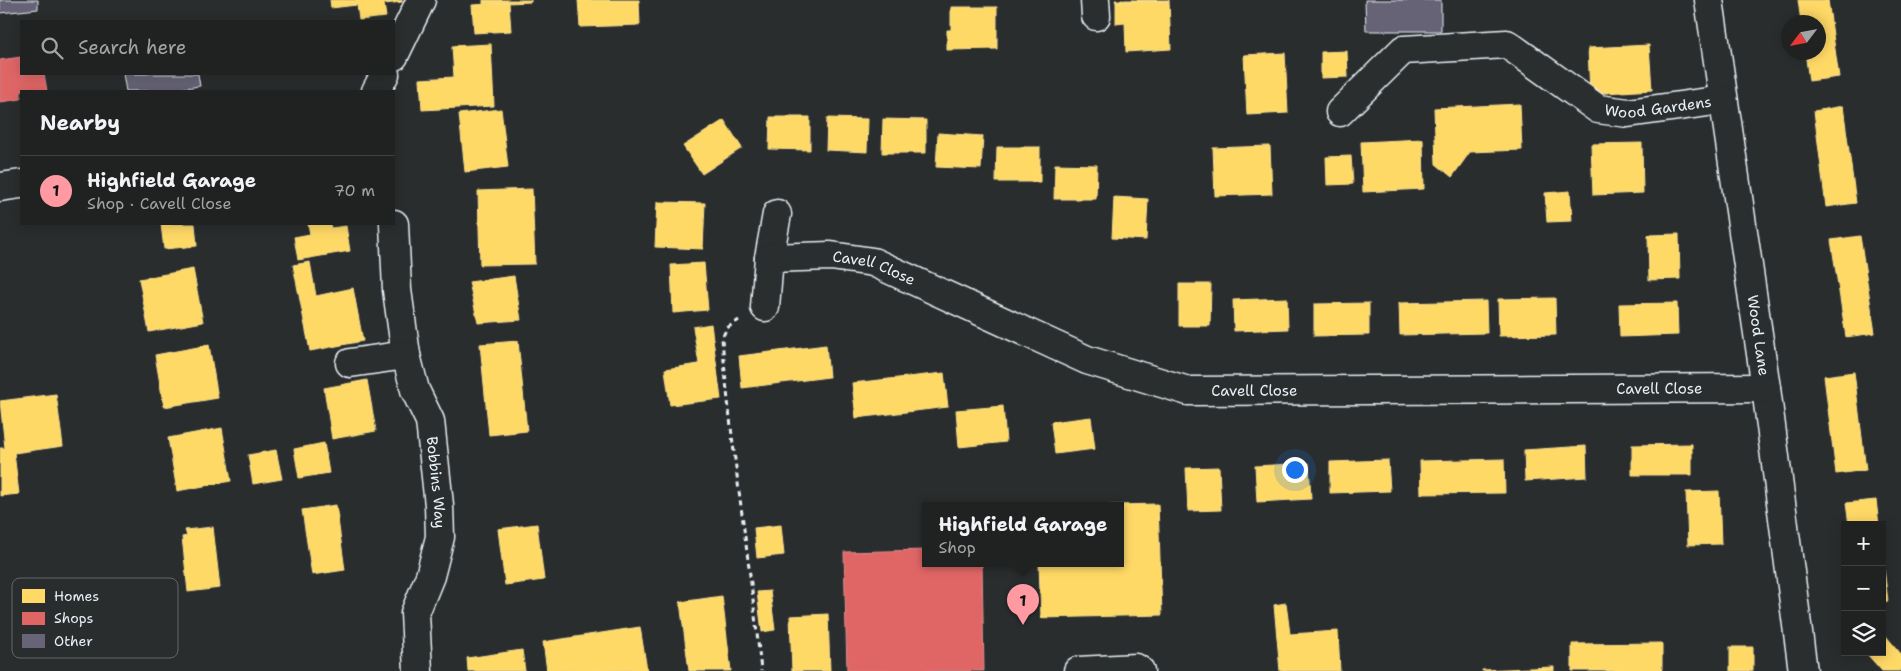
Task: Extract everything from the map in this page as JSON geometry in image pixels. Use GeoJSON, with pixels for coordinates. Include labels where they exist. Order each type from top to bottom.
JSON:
{"type":"FeatureCollection","features":[{"type":"Feature","properties":{"kind":"street"},"geometry":{"type":"LineString","coordinates":[[395,54],[422,0]]}},
{"type":"Feature","properties":{"kind":"street","name":"Wood Lane"},"geometry":{"type":"LineString","coordinates":[[1709,0],[1766,388],[1803,671]]}},
{"type":"Feature","properties":{"kind":"street","name":"Wood Gardens"},"geometry":{"type":"LineString","coordinates":[[1340,112],[1403,50],[1507,44],[1598,109],[1628,113],[1723,100]]}},
{"type":"Feature","properties":{"kind":"street"},"geometry":{"type":"LineString","coordinates":[[377,90],[384,75]]}},
{"type":"Feature","properties":{"kind":"street"},"geometry":{"type":"LineString","coordinates":[[0,187],[20,184]]}},
{"type":"Feature","properties":{"kind":"street"},"geometry":{"type":"LineString","coordinates":[[765,308],[769,258],[777,214]]}},
{"type":"Feature","properties":{"kind":"street","name":"Bobbins Way"},"geometry":{"type":"LineString","coordinates":[[394,225],[397,290],[406,355],[415,390],[430,421],[440,529],[440,537],[430,576],[415,613],[418,671]]}},
{"type":"Feature","properties":{"kind":"street","name":"Cavell Close"},"geometry":{"type":"LineString","coordinates":[[769,258],[831,256],[874,262],[1088,360],[1188,391],[1766,388]]}},
{"type":"Feature","properties":{"kind":"street"},"geometry":{"type":"LineString","coordinates":[[350,363],[406,355]]}},
{"type":"Feature","properties":{"kind":"street"},"geometry":{"type":"LineString","coordinates":[[1078,671],[1136,668],[1140,671]]}},
{"type":"Feature","properties":{"kind":"path"},"geometry":{"type":"LineString","coordinates":[[722,338],[728,408],[752,574],[761,671]]}},
{"type":"Feature","properties":{"kind":"building: Homes"},"geometry":{"type":"Polygon","coordinates":[[[330,0],[402,0],[402,2],[384,4],[386,17],[359,20],[357,5],[331,8],[330,0]]]}},
{"type":"Feature","properties":{"kind":"building: Homes"},"geometry":{"type":"Polygon","coordinates":[[[483,0],[531,0],[531,2],[483,4],[483,0]]]}},
{"type":"Feature","properties":{"kind":"building: Homes"},"geometry":{"type":"Polygon","coordinates":[[[578,0],[639,0],[640,25],[580,27],[578,0]]]}},
{"type":"Feature","properties":{"kind":"building: Homes"},"geometry":{"type":"Polygon","coordinates":[[[1115,0],[1169,0],[1169,1],[1116,3],[1115,0]]]}},
{"type":"Feature","properties":{"kind":"building: Homes"},"geometry":{"type":"Polygon","coordinates":[[[1798,0],[1828,0],[1839,77],[1809,81],[1806,60],[1826,60],[1826,15],[1800,15],[1798,0]]]}},
{"type":"Feature","properties":{"kind":"building: Homes"},"geometry":{"type":"Polygon","coordinates":[[[1169,1],[1171,49],[1126,52],[1125,23],[1116,24],[1116,3],[1169,1]]]}},
{"type":"Feature","properties":{"kind":"building: Homes"},"geometry":{"type":"Polygon","coordinates":[[[509,3],[511,31],[474,33],[472,5],[509,3]]]}},
{"type":"Feature","properties":{"kind":"building: Homes"},"geometry":{"type":"Polygon","coordinates":[[[951,7],[997,7],[997,49],[947,50],[947,30],[951,30],[951,7]]]}},
{"type":"Feature","properties":{"kind":"building: Homes"},"geometry":{"type":"Polygon","coordinates":[[[491,44],[494,106],[422,110],[420,79],[454,77],[452,46],[491,44]]]}},
{"type":"Feature","properties":{"kind":"building: Homes"},"geometry":{"type":"Polygon","coordinates":[[[1649,45],[1652,90],[1590,94],[1588,48],[1649,45]]]}},
{"type":"Feature","properties":{"kind":"building: Homes"},"geometry":{"type":"Polygon","coordinates":[[[1347,51],[1348,77],[1321,78],[1321,52],[1347,51]]]}},
{"type":"Feature","properties":{"kind":"building: Homes"},"geometry":{"type":"Polygon","coordinates":[[[1285,53],[1288,113],[1247,115],[1244,55],[1285,53]]]}},
{"type":"Feature","properties":{"kind":"building: Homes"},"geometry":{"type":"Polygon","coordinates":[[[1520,104],[1522,150],[1470,152],[1452,177],[1436,164],[1434,108],[1520,104]]]}},
{"type":"Feature","properties":{"kind":"building: Homes"},"geometry":{"type":"Polygon","coordinates":[[[1843,106],[1856,203],[1826,207],[1814,111],[1843,106]]]}},
{"type":"Feature","properties":{"kind":"building: Homes"},"geometry":{"type":"Polygon","coordinates":[[[501,109],[508,167],[465,172],[459,114],[501,109]]]}},
{"type":"Feature","properties":{"kind":"building: Homes"},"geometry":{"type":"Polygon","coordinates":[[[770,117],[810,117],[810,150],[769,149],[770,117]]]}},
{"type":"Feature","properties":{"kind":"building: Homes"},"geometry":{"type":"Polygon","coordinates":[[[827,118],[868,119],[867,152],[826,150],[827,118]]]}},
{"type":"Feature","properties":{"kind":"building: Homes"},"geometry":{"type":"Polygon","coordinates":[[[883,119],[926,120],[926,153],[882,153],[883,119]]]}},
{"type":"Feature","properties":{"kind":"building: Homes"},"geometry":{"type":"Polygon","coordinates":[[[724,120],[742,148],[702,174],[683,146],[724,120]]]}},
{"type":"Feature","properties":{"kind":"building: Homes"},"geometry":{"type":"Polygon","coordinates":[[[938,133],[983,136],[981,169],[936,167],[938,133]]]}},
{"type":"Feature","properties":{"kind":"building: Homes"},"geometry":{"type":"Polygon","coordinates":[[[1423,139],[1424,189],[1363,192],[1361,142],[1423,139]]]}},
{"type":"Feature","properties":{"kind":"building: Homes"},"geometry":{"type":"Polygon","coordinates":[[[1642,143],[1643,193],[1593,195],[1591,144],[1642,143]]]}},
{"type":"Feature","properties":{"kind":"building: Homes"},"geometry":{"type":"Polygon","coordinates":[[[1270,146],[1272,194],[1215,196],[1213,148],[1270,146]]]}},
{"type":"Feature","properties":{"kind":"building: Homes"},"geometry":{"type":"Polygon","coordinates":[[[997,147],[1040,147],[1040,182],[996,182],[997,147]]]}},
{"type":"Feature","properties":{"kind":"building: Homes"},"geometry":{"type":"Polygon","coordinates":[[[1351,156],[1353,184],[1327,185],[1326,157],[1351,156]]]}},
{"type":"Feature","properties":{"kind":"building: Homes"},"geometry":{"type":"Polygon","coordinates":[[[1055,164],[1097,165],[1096,199],[1054,199],[1055,164]]]}},
{"type":"Feature","properties":{"kind":"building: Homes"},"geometry":{"type":"Polygon","coordinates":[[[532,189],[535,264],[480,265],[478,191],[532,189]]]}},
{"type":"Feature","properties":{"kind":"building: Homes"},"geometry":{"type":"Polygon","coordinates":[[[1570,191],[1572,221],[1547,222],[1545,193],[1570,191]]]}},
{"type":"Feature","properties":{"kind":"building: Homes"},"geometry":{"type":"Polygon","coordinates":[[[1114,197],[1148,199],[1146,240],[1112,238],[1114,197]]]}},
{"type":"Feature","properties":{"kind":"building: Homes"},"geometry":{"type":"Polygon","coordinates":[[[657,202],[705,203],[703,249],[655,247],[657,202]]]}},
{"type":"Feature","properties":{"kind":"building: Homes"},"geometry":{"type":"Polygon","coordinates":[[[161,225],[195,225],[197,246],[164,249],[161,225]]]}},
{"type":"Feature","properties":{"kind":"building: Homes"},"geometry":{"type":"Polygon","coordinates":[[[308,225],[330,225],[331,228],[346,226],[350,251],[298,260],[294,237],[310,234],[308,225]]]}},
{"type":"Feature","properties":{"kind":"building: Homes"},"geometry":{"type":"Polygon","coordinates":[[[1679,234],[1680,279],[1649,280],[1648,235],[1679,234]]]}},
{"type":"Feature","properties":{"kind":"building: Homes"},"geometry":{"type":"Polygon","coordinates":[[[1860,236],[1875,333],[1846,337],[1831,240],[1860,236]]]}},
{"type":"Feature","properties":{"kind":"building: Homes"},"geometry":{"type":"Polygon","coordinates":[[[310,262],[316,296],[353,288],[363,341],[310,351],[293,265],[310,262]]]}},
{"type":"Feature","properties":{"kind":"building: Homes"},"geometry":{"type":"Polygon","coordinates":[[[704,263],[708,310],[673,313],[671,265],[704,263]]]}},
{"type":"Feature","properties":{"kind":"building: Homes"},"geometry":{"type":"Polygon","coordinates":[[[193,269],[203,322],[149,332],[139,279],[193,269]]]}},
{"type":"Feature","properties":{"kind":"building: Homes"},"geometry":{"type":"Polygon","coordinates":[[[514,276],[521,320],[478,323],[469,282],[514,276]]]}},
{"type":"Feature","properties":{"kind":"building: Homes"},"geometry":{"type":"Polygon","coordinates":[[[1179,284],[1211,284],[1210,326],[1179,326],[1179,284]]]}},
{"type":"Feature","properties":{"kind":"building: Homes"},"geometry":{"type":"Polygon","coordinates":[[[1287,298],[1288,329],[1234,331],[1233,300],[1287,298]]]}},
{"type":"Feature","properties":{"kind":"building: Homes"},"geometry":{"type":"Polygon","coordinates":[[[1555,298],[1556,335],[1499,336],[1498,299],[1555,298]]]}},
{"type":"Feature","properties":{"kind":"building: Homes"},"geometry":{"type":"Polygon","coordinates":[[[1486,301],[1487,333],[1400,335],[1399,303],[1486,301]]]}},
{"type":"Feature","properties":{"kind":"building: Homes"},"geometry":{"type":"Polygon","coordinates":[[[1369,303],[1369,335],[1314,336],[1314,304],[1369,303]]]}},
{"type":"Feature","properties":{"kind":"building: Homes"},"geometry":{"type":"Polygon","coordinates":[[[1677,303],[1678,335],[1620,337],[1619,304],[1677,303]]]}},
{"type":"Feature","properties":{"kind":"building: Homes"},"geometry":{"type":"Polygon","coordinates":[[[711,324],[721,399],[670,405],[665,369],[699,364],[693,327],[711,324]]]}},
{"type":"Feature","properties":{"kind":"building: Homes"},"geometry":{"type":"Polygon","coordinates":[[[518,341],[527,431],[489,435],[480,344],[518,341]]]}},
{"type":"Feature","properties":{"kind":"building: Homes"},"geometry":{"type":"Polygon","coordinates":[[[209,345],[218,398],[164,407],[155,355],[209,345]]]}},
{"type":"Feature","properties":{"kind":"building: Homes"},"geometry":{"type":"Polygon","coordinates":[[[826,345],[829,377],[742,388],[739,356],[826,345]]]}},
{"type":"Feature","properties":{"kind":"building: Homes"},"geometry":{"type":"Polygon","coordinates":[[[1854,372],[1866,470],[1836,474],[1824,376],[1854,372]]]}},
{"type":"Feature","properties":{"kind":"building: Homes"},"geometry":{"type":"Polygon","coordinates":[[[944,373],[948,407],[856,418],[852,383],[944,373]]]}},
{"type":"Feature","properties":{"kind":"building: Homes"},"geometry":{"type":"Polygon","coordinates":[[[367,380],[376,431],[332,439],[324,388],[367,380]]]}},
{"type":"Feature","properties":{"kind":"building: Homes"},"geometry":{"type":"Polygon","coordinates":[[[56,394],[63,446],[14,453],[19,494],[0,496],[0,448],[5,448],[0,401],[56,394]]]}},
{"type":"Feature","properties":{"kind":"building: Homes"},"geometry":{"type":"Polygon","coordinates":[[[1003,406],[1006,442],[959,447],[956,410],[1003,406]]]}},
{"type":"Feature","properties":{"kind":"building: Homes"},"geometry":{"type":"Polygon","coordinates":[[[1091,417],[1095,449],[1055,454],[1051,422],[1091,417]]]}},
{"type":"Feature","properties":{"kind":"building: Homes"},"geometry":{"type":"Polygon","coordinates":[[[222,428],[231,481],[177,491],[168,438],[222,428]]]}},
{"type":"Feature","properties":{"kind":"building: Homes"},"geometry":{"type":"Polygon","coordinates":[[[324,443],[329,473],[299,478],[294,449],[324,443]]]}},
{"type":"Feature","properties":{"kind":"building: Homes"},"geometry":{"type":"Polygon","coordinates":[[[1692,444],[1692,475],[1632,475],[1632,445],[1692,444]]]}},
{"type":"Feature","properties":{"kind":"building: Homes"},"geometry":{"type":"Polygon","coordinates":[[[1586,446],[1587,477],[1525,481],[1524,450],[1586,446]]]}},
{"type":"Feature","properties":{"kind":"building: Homes"},"geometry":{"type":"Polygon","coordinates":[[[276,450],[282,479],[253,484],[248,455],[276,450]]]}},
{"type":"Feature","properties":{"kind":"building: Homes"},"geometry":{"type":"Polygon","coordinates":[[[1504,459],[1505,493],[1421,494],[1420,461],[1504,459]]]}},
{"type":"Feature","properties":{"kind":"building: Homes"},"geometry":{"type":"Polygon","coordinates":[[[1388,460],[1390,491],[1330,493],[1330,462],[1388,460]]]}},
{"type":"Feature","properties":{"kind":"building: Homes"},"geometry":{"type":"Polygon","coordinates":[[[1309,463],[1311,499],[1257,502],[1255,466],[1309,463]]]}},
{"type":"Feature","properties":{"kind":"building: Homes"},"geometry":{"type":"Polygon","coordinates":[[[1219,467],[1221,510],[1188,511],[1186,468],[1219,467]]]}},
{"type":"Feature","properties":{"kind":"building: Homes"},"geometry":{"type":"Polygon","coordinates":[[[1719,491],[1721,544],[1688,545],[1686,492],[1719,491]]]}},
{"type":"Feature","properties":{"kind":"building: Homes"},"geometry":{"type":"Polygon","coordinates":[[[1876,500],[1879,521],[1848,521],[1846,503],[1876,500]]]}},
{"type":"Feature","properties":{"kind":"building: Homes"},"geometry":{"type":"Polygon","coordinates":[[[1158,504],[1162,615],[1041,618],[1039,567],[1124,567],[1124,505],[1158,504]]]}},
{"type":"Feature","properties":{"kind":"building: Homes"},"geometry":{"type":"Polygon","coordinates":[[[336,505],[345,570],[312,575],[302,510],[336,505]]]}},
{"type":"Feature","properties":{"kind":"building: Homes"},"geometry":{"type":"Polygon","coordinates":[[[537,524],[544,580],[505,585],[498,529],[537,524]]]}},
{"type":"Feature","properties":{"kind":"building: Homes"},"geometry":{"type":"Polygon","coordinates":[[[781,525],[784,555],[757,558],[754,528],[781,525]]]}},
{"type":"Feature","properties":{"kind":"building: Homes"},"geometry":{"type":"Polygon","coordinates":[[[213,527],[220,588],[188,592],[182,537],[187,536],[185,530],[213,527]]]}},
{"type":"Feature","properties":{"kind":"building: Homes"},"geometry":{"type":"Polygon","coordinates":[[[1886,585],[1888,601],[1886,601],[1886,585]]]}},
{"type":"Feature","properties":{"kind":"building: Homes"},"geometry":{"type":"Polygon","coordinates":[[[770,591],[775,630],[762,632],[757,592],[770,591]]]}},
{"type":"Feature","properties":{"kind":"building: Homes"},"geometry":{"type":"Polygon","coordinates":[[[722,596],[731,671],[689,671],[680,602],[722,596]]]}},
{"type":"Feature","properties":{"kind":"building: Homes"},"geometry":{"type":"Polygon","coordinates":[[[1286,603],[1290,634],[1338,631],[1340,671],[1280,671],[1274,605],[1286,603]]]}},
{"type":"Feature","properties":{"kind":"building: Homes"},"geometry":{"type":"Polygon","coordinates":[[[828,614],[830,671],[792,671],[790,616],[828,614]]]}},
{"type":"Feature","properties":{"kind":"building: Homes"},"geometry":{"type":"Polygon","coordinates":[[[640,627],[647,670],[547,671],[543,642],[640,627]]]}},
{"type":"Feature","properties":{"kind":"building: Homes"},"geometry":{"type":"Polygon","coordinates":[[[1886,636],[1901,654],[1901,671],[1882,671],[1869,656],[1886,656],[1886,636]]]}},
{"type":"Feature","properties":{"kind":"building: Homes"},"geometry":{"type":"Polygon","coordinates":[[[1662,643],[1662,671],[1572,671],[1572,644],[1662,643]]]}},
{"type":"Feature","properties":{"kind":"building: Homes"},"geometry":{"type":"Polygon","coordinates":[[[1730,647],[1753,647],[1753,671],[1730,671],[1730,647]]]}},
{"type":"Feature","properties":{"kind":"building: Homes"},"geometry":{"type":"Polygon","coordinates":[[[522,650],[525,671],[468,671],[467,658],[522,650]]]}},
{"type":"Feature","properties":{"kind":"building: Homes"},"geometry":{"type":"Polygon","coordinates":[[[1554,667],[1554,671],[1482,671],[1482,670],[1554,667]]]}},
{"type":"Feature","properties":{"kind":"building: Shops"},"geometry":{"type":"Polygon","coordinates":[[[20,57],[20,75],[44,75],[47,90],[20,90],[20,99],[0,102],[0,60],[20,57]]]}},
{"type":"Feature","properties":{"kind":"building: Shops"},"geometry":{"type":"Polygon","coordinates":[[[922,550],[922,567],[982,567],[984,671],[847,671],[844,552],[922,550]]]}},
{"type":"Feature","properties":{"kind":"building: Other"},"geometry":{"type":"Polygon","coordinates":[[[0,0],[38,0],[38,9],[0,13],[0,0]]]}},
{"type":"Feature","properties":{"kind":"building: Other"},"geometry":{"type":"Polygon","coordinates":[[[1365,0],[1441,0],[1441,31],[1366,31],[1365,0]]]}},
{"type":"Feature","properties":{"kind":"building: Other"},"geometry":{"type":"Polygon","coordinates":[[[123,75],[198,75],[200,86],[170,90],[126,90],[123,75]]]}},
{"type":"Feature","properties":{"kind":"place","name":"Highfield Garage"},"geometry":{"type":"Point","coordinates":[1023,625]}}]}
